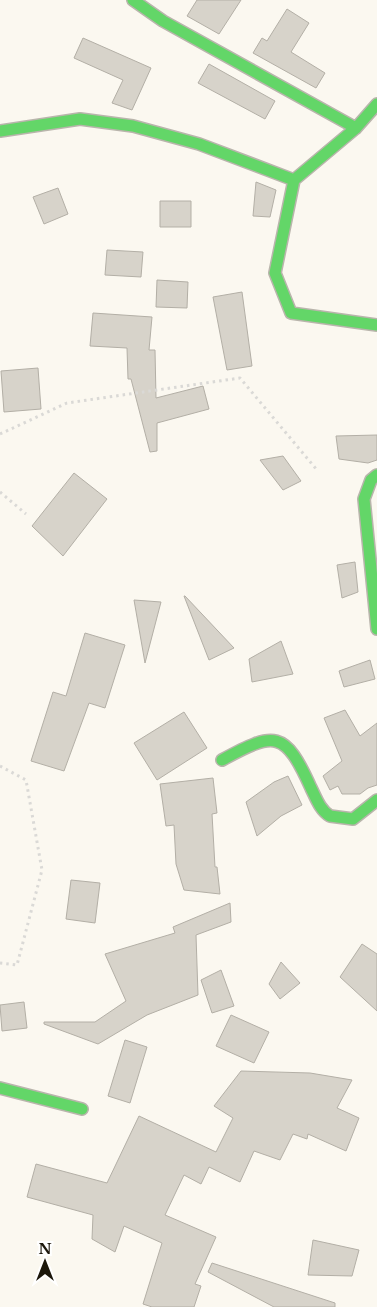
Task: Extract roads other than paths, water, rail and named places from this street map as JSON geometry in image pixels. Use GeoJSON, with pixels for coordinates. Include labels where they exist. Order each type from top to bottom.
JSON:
{"type":"FeatureCollection","features":[{"type":"Feature","properties":{"kind":"street"},"geometry":{"type":"LineString","coordinates":[[133,0],[164,21],[356,128]]}},
{"type":"Feature","properties":{"kind":"street"},"geometry":{"type":"LineString","coordinates":[[377,104],[356,128],[294,180],[276,273],[292,313],[377,325]]}},
{"type":"Feature","properties":{"kind":"street"},"geometry":{"type":"LineString","coordinates":[[0,131],[80,119],[133,126],[199,144],[294,180]]}},
{"type":"Feature","properties":{"kind":"street"},"geometry":{"type":"LineString","coordinates":[[377,475],[371,480],[364,499],[377,629]]}},
{"type":"Feature","properties":{"kind":"street"},"geometry":{"type":"LineString","coordinates":[[222,760],[265,739],[280,741],[292,750],[325,812],[338,819],[353,820],[377,800]]}},
{"type":"Feature","properties":{"kind":"street"},"geometry":{"type":"LineString","coordinates":[[0,1088],[82,1110]]}}]}
